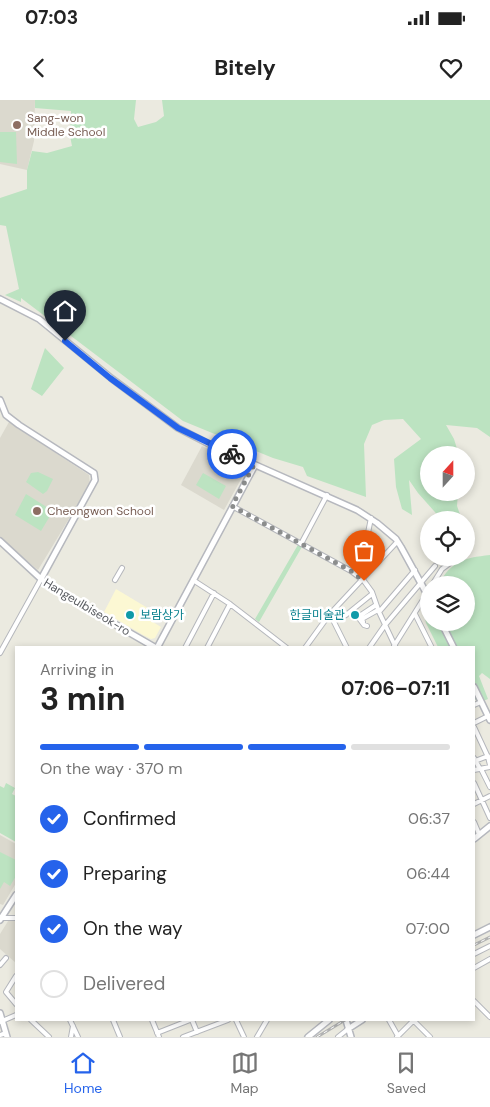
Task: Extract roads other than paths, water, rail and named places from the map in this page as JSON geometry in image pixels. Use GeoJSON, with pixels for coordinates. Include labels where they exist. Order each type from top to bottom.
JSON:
{"type":"FeatureCollection","features":[{"type":"Feature","properties":{"kind":"street"},"geometry":{"type":"LineString","coordinates":[[0,299],[39,319],[110,378],[178,428],[254,465],[327,495],[371,518],[397,542],[420,582],[370,646]]}},
{"type":"Feature","properties":{"kind":"street"},"geometry":{"type":"LineString","coordinates":[[0,400],[6,415],[94,473],[95,480],[0,653]]}},
{"type":"Feature","properties":{"kind":"street"},"geometry":{"type":"LineString","coordinates":[[157,646],[254,465]]}},
{"type":"Feature","properties":{"kind":"street"},"geometry":{"type":"LineString","coordinates":[[301,544],[327,495]]}},
{"type":"Feature","properties":{"kind":"street"},"geometry":{"type":"LineString","coordinates":[[232,506],[351,571],[361,579],[372,594],[395,646]]}},
{"type":"Feature","properties":{"kind":"street"},"geometry":{"type":"LineString","coordinates":[[361,579],[371,518]]}},
{"type":"Feature","properties":{"kind":"street","name":"Hangeulbiseok-ro"},"geometry":{"type":"LineString","coordinates":[[0,541],[41,579],[66,596],[153,646]]}},
{"type":"Feature","properties":{"kind":"street"},"geometry":{"type":"LineString","coordinates":[[306,646],[330,614],[397,542]]}},
{"type":"Feature","properties":{"kind":"street"},"geometry":{"type":"LineString","coordinates":[[426,576],[435,566]]}},
{"type":"Feature","properties":{"kind":"street"},"geometry":{"type":"LineString","coordinates":[[438,576],[446,566]]}},
{"type":"Feature","properties":{"kind":"street"},"geometry":{"type":"LineString","coordinates":[[115,580],[122,568]]}},
{"type":"Feature","properties":{"kind":"street"},"geometry":{"type":"LineString","coordinates":[[367,626],[358,617],[378,609],[414,570]]}},
{"type":"Feature","properties":{"kind":"street"},"geometry":{"type":"LineString","coordinates":[[193,580],[230,604],[285,646]]}},
{"type":"Feature","properties":{"kind":"street"},"geometry":{"type":"LineString","coordinates":[[186,646],[214,593]]}},
{"type":"Feature","properties":{"kind":"street"},"geometry":{"type":"LineString","coordinates":[[334,621],[346,615],[372,594]]}},
{"type":"Feature","properties":{"kind":"street"},"geometry":{"type":"LineString","coordinates":[[208,646],[230,604]]}},
{"type":"Feature","properties":{"kind":"street"},"geometry":{"type":"LineString","coordinates":[[396,646],[420,606]]}},
{"type":"Feature","properties":{"kind":"street"},"geometry":{"type":"LineString","coordinates":[[330,614],[346,646]]}},
{"type":"Feature","properties":{"kind":"street"},"geometry":{"type":"LineString","coordinates":[[415,614],[431,646]]}},
{"type":"Feature","properties":{"kind":"street"},"geometry":{"type":"LineString","coordinates":[[446,631],[453,646]]}},
{"type":"Feature","properties":{"kind":"street"},"geometry":{"type":"LineString","coordinates":[[475,723],[489,718],[478,700]]}},
{"type":"Feature","properties":{"kind":"street"},"geometry":{"type":"LineString","coordinates":[[475,729],[488,756],[490,766],[475,770]]}},
{"type":"Feature","properties":{"kind":"street"},"geometry":{"type":"LineString","coordinates":[[488,756],[475,759],[490,787]]}},
{"type":"Feature","properties":{"kind":"street"},"geometry":{"type":"LineString","coordinates":[[475,785],[490,818]]}},
{"type":"Feature","properties":{"kind":"street"},"geometry":{"type":"LineString","coordinates":[[475,804],[490,796]]}},
{"type":"Feature","properties":{"kind":"street"},"geometry":{"type":"LineString","coordinates":[[475,824],[479,834]]}},
{"type":"Feature","properties":{"kind":"street"},"geometry":{"type":"LineString","coordinates":[[475,838],[490,826]]}},
{"type":"Feature","properties":{"kind":"street"},"geometry":{"type":"LineString","coordinates":[[1,919],[14,901]]}},
{"type":"Feature","properties":{"kind":"street"},"geometry":{"type":"LineString","coordinates":[[1,919],[15,918]]}},
{"type":"Feature","properties":{"kind":"street"},"geometry":{"type":"LineString","coordinates":[[475,934],[490,927]]}},
{"type":"Feature","properties":{"kind":"street"},"geometry":{"type":"LineString","coordinates":[[475,954],[490,946]]}},
{"type":"Feature","properties":{"kind":"street"},"geometry":{"type":"LineString","coordinates":[[0,965],[6,958]]}},
{"type":"Feature","properties":{"kind":"street"},"geometry":{"type":"LineString","coordinates":[[475,967],[490,959]]}},
{"type":"Feature","properties":{"kind":"street"},"geometry":{"type":"LineString","coordinates":[[6,992],[15,978]]}},
{"type":"Feature","properties":{"kind":"street"},"geometry":{"type":"LineString","coordinates":[[0,992],[6,992]]}},
{"type":"Feature","properties":{"kind":"street"},"geometry":{"type":"LineString","coordinates":[[6,992],[15,1003]]}},
{"type":"Feature","properties":{"kind":"street"},"geometry":{"type":"LineString","coordinates":[[475,1002],[490,1016]]}},
{"type":"Feature","properties":{"kind":"street"},"geometry":{"type":"LineString","coordinates":[[0,1013],[4,1035]]}},
{"type":"Feature","properties":{"kind":"street"},"geometry":{"type":"LineString","coordinates":[[1,1021],[15,1015]]}},
{"type":"Feature","properties":{"kind":"street"},"geometry":{"type":"LineString","coordinates":[[32,1021],[49,1037]]}},
{"type":"Feature","properties":{"kind":"street"},"geometry":{"type":"LineString","coordinates":[[70,1021],[78,1037]]}},
{"type":"Feature","properties":{"kind":"street"},"geometry":{"type":"LineString","coordinates":[[113,1021],[120,1037]]}},
{"type":"Feature","properties":{"kind":"street"},"geometry":{"type":"LineString","coordinates":[[153,1021],[158,1035],[189,1021]]}},
{"type":"Feature","properties":{"kind":"street"},"geometry":{"type":"LineString","coordinates":[[192,1021],[197,1032]]}},
{"type":"Feature","properties":{"kind":"street"},"geometry":{"type":"LineString","coordinates":[[183,1037],[225,1021]]}},
{"type":"Feature","properties":{"kind":"street"},"geometry":{"type":"LineString","coordinates":[[236,1021],[244,1037]]}},
{"type":"Feature","properties":{"kind":"street"},"geometry":{"type":"LineString","coordinates":[[258,1037],[266,1021]]}},
{"type":"Feature","properties":{"kind":"street"},"geometry":{"type":"LineString","coordinates":[[308,1037],[328,1021]]}},
{"type":"Feature","properties":{"kind":"street"},"geometry":{"type":"LineString","coordinates":[[346,1021],[351,1037]]}},
{"type":"Feature","properties":{"kind":"street"},"geometry":{"type":"LineString","coordinates":[[338,1037],[360,1021]]}},
{"type":"Feature","properties":{"kind":"street"},"geometry":{"type":"LineString","coordinates":[[390,1021],[398,1036],[412,1021]]}},
{"type":"Feature","properties":{"kind":"street"},"geometry":{"type":"LineString","coordinates":[[414,1021],[427,1036]]}},
{"type":"Feature","properties":{"kind":"street"},"geometry":{"type":"LineString","coordinates":[[71,1037],[73,1026]]}},
{"type":"Feature","properties":{"kind":"railway"},"geometry":{"type":"LineString","coordinates":[[475,944],[490,937]]}},
{"type":"Feature","properties":{"kind":"railway"},"geometry":{"type":"LineString","coordinates":[[317,1037],[343,1021]]}},
{"type":"Feature","properties":{"kind":"place","name":"Sang-won Middle School"},"geometry":{"type":"Point","coordinates":[17,125]}},
{"type":"Feature","properties":{"kind":"place","name":"Cheongwon School"},"geometry":{"type":"Point","coordinates":[37,511]}},
{"type":"Feature","properties":{"kind":"place","name":"보람상가"},"geometry":{"type":"Point","coordinates":[130,615]}},
{"type":"Feature","properties":{"kind":"place","name":"한글미술관"},"geometry":{"type":"Point","coordinates":[355,615]}}]}
